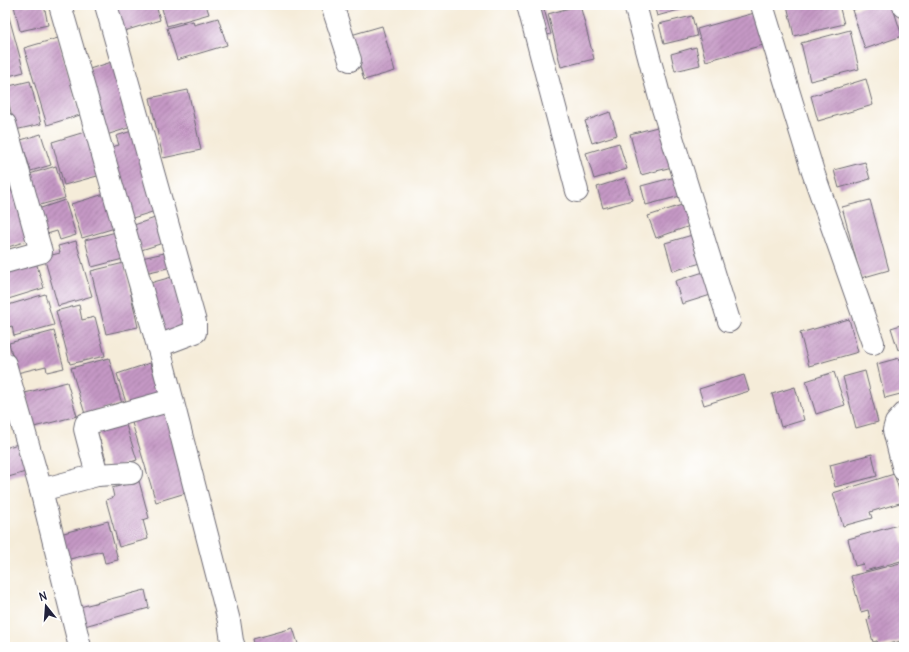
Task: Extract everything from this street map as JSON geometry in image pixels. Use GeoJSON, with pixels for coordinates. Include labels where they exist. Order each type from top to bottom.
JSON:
{"type":"FeatureCollection","features":[{"type":"Feature","properties":{"kind":"street"},"geometry":{"type":"LineString","coordinates":[[60,5],[158,346],[229,621],[234,647]]}},
{"type":"Feature","properties":{"kind":"street"},"geometry":{"type":"LineString","coordinates":[[106,5],[195,322],[195,332],[158,346]]}},
{"type":"Feature","properties":{"kind":"street"},"geometry":{"type":"LineString","coordinates":[[332,5],[350,60]]}},
{"type":"Feature","properties":{"kind":"street"},"geometry":{"type":"LineString","coordinates":[[528,5],[577,191]]}},
{"type":"Feature","properties":{"kind":"street"},"geometry":{"type":"LineString","coordinates":[[635,5],[661,102],[729,321]]}},
{"type":"Feature","properties":{"kind":"street"},"geometry":{"type":"LineString","coordinates":[[762,5],[813,172],[872,344]]}},
{"type":"Feature","properties":{"kind":"street"},"geometry":{"type":"LineString","coordinates":[[5,124],[41,252],[5,262]]}},
{"type":"Feature","properties":{"kind":"street"},"geometry":{"type":"LineString","coordinates":[[5,364],[41,490],[80,647]]}},
{"type":"Feature","properties":{"kind":"street"},"geometry":{"type":"LineString","coordinates":[[97,475],[85,429],[86,424],[172,400]]}},
{"type":"Feature","properties":{"kind":"street"},"geometry":{"type":"LineString","coordinates":[[904,414],[896,423],[894,430],[904,470]]}},
{"type":"Feature","properties":{"kind":"street"},"geometry":{"type":"LineString","coordinates":[[41,490],[97,475],[131,472]]}},
{"type":"Feature","properties":{"kind":"building"},"geometry":{"type":"Polygon","coordinates":[[[44,5],[48,25],[20,31],[14,6],[44,5]]]}},
{"type":"Feature","properties":{"kind":"building"},"geometry":{"type":"Polygon","coordinates":[[[113,5],[156,5],[160,20],[121,32],[113,5]]]}},
{"type":"Feature","properties":{"kind":"building"},"geometry":{"type":"Polygon","coordinates":[[[161,5],[206,5],[209,14],[167,26],[161,5]]]}},
{"type":"Feature","properties":{"kind":"building"},"geometry":{"type":"Polygon","coordinates":[[[580,5],[594,59],[561,67],[548,14],[580,5]]]}},
{"type":"Feature","properties":{"kind":"building"},"geometry":{"type":"Polygon","coordinates":[[[654,5],[685,5],[686,8],[657,16],[654,5]]]}},
{"type":"Feature","properties":{"kind":"building"},"geometry":{"type":"Polygon","coordinates":[[[787,5],[839,5],[844,24],[794,36],[787,5]]]}},
{"type":"Feature","properties":{"kind":"building"},"geometry":{"type":"Polygon","coordinates":[[[868,5],[892,5],[902,36],[865,49],[852,10],[868,5]]]}},
{"type":"Feature","properties":{"kind":"building"},"geometry":{"type":"Polygon","coordinates":[[[5,6],[24,72],[5,77],[5,6]]]}},
{"type":"Feature","properties":{"kind":"building"},"geometry":{"type":"Polygon","coordinates":[[[544,9],[551,34],[542,37],[535,11],[544,9]]]}},
{"type":"Feature","properties":{"kind":"building"},"geometry":{"type":"Polygon","coordinates":[[[758,12],[767,44],[706,61],[697,29],[758,12]]]}},
{"type":"Feature","properties":{"kind":"building"},"geometry":{"type":"Polygon","coordinates":[[[692,16],[697,36],[664,44],[659,24],[692,16]]]}},
{"type":"Feature","properties":{"kind":"building"},"geometry":{"type":"Polygon","coordinates":[[[218,18],[227,45],[177,60],[167,28],[193,21],[194,25],[218,18]]]}},
{"type":"Feature","properties":{"kind":"building"},"geometry":{"type":"Polygon","coordinates":[[[382,26],[395,71],[364,80],[351,35],[382,26]]]}},
{"type":"Feature","properties":{"kind":"building"},"geometry":{"type":"Polygon","coordinates":[[[850,30],[859,69],[810,81],[801,43],[850,30]]]}},
{"type":"Feature","properties":{"kind":"building"},"geometry":{"type":"Polygon","coordinates":[[[58,38],[80,115],[47,125],[24,48],[58,38]]]}},
{"type":"Feature","properties":{"kind":"building"},"geometry":{"type":"Polygon","coordinates":[[[696,47],[700,65],[675,71],[671,54],[696,47]]]}},
{"type":"Feature","properties":{"kind":"building"},"geometry":{"type":"Polygon","coordinates":[[[118,60],[138,125],[100,137],[80,72],[118,60]]]}},
{"type":"Feature","properties":{"kind":"building"},"geometry":{"type":"Polygon","coordinates":[[[866,79],[873,105],[818,121],[811,96],[866,79]]]}},
{"type":"Feature","properties":{"kind":"building"},"geometry":{"type":"Polygon","coordinates":[[[30,81],[41,124],[15,130],[5,87],[30,81]]]}},
{"type":"Feature","properties":{"kind":"building"},"geometry":{"type":"Polygon","coordinates":[[[188,90],[201,150],[163,158],[150,98],[188,90]]]}},
{"type":"Feature","properties":{"kind":"building"},"geometry":{"type":"Polygon","coordinates":[[[610,112],[617,135],[592,143],[585,121],[610,112]]]}},
{"type":"Feature","properties":{"kind":"building"},"geometry":{"type":"Polygon","coordinates":[[[665,125],[676,166],[641,175],[630,134],[665,125]]]}},
{"type":"Feature","properties":{"kind":"building"},"geometry":{"type":"Polygon","coordinates":[[[138,129],[162,209],[126,220],[104,149],[119,145],[116,136],[138,129]]]}},
{"type":"Feature","properties":{"kind":"building"},"geometry":{"type":"Polygon","coordinates":[[[88,131],[101,175],[64,185],[52,142],[88,131]]]}},
{"type":"Feature","properties":{"kind":"building"},"geometry":{"type":"Polygon","coordinates":[[[41,134],[51,165],[31,171],[21,140],[41,134]]]}},
{"type":"Feature","properties":{"kind":"building"},"geometry":{"type":"Polygon","coordinates":[[[619,143],[627,169],[594,179],[586,153],[619,143]]]}},
{"type":"Feature","properties":{"kind":"building"},"geometry":{"type":"Polygon","coordinates":[[[5,151],[19,185],[5,190],[5,151]]]}},
{"type":"Feature","properties":{"kind":"building"},"geometry":{"type":"Polygon","coordinates":[[[865,162],[870,179],[839,188],[834,170],[865,162]]]}},
{"type":"Feature","properties":{"kind":"building"},"geometry":{"type":"Polygon","coordinates":[[[56,166],[65,198],[33,207],[23,176],[56,166]]]}},
{"type":"Feature","properties":{"kind":"building"},"geometry":{"type":"Polygon","coordinates":[[[679,176],[684,195],[646,205],[641,186],[679,176]]]}},
{"type":"Feature","properties":{"kind":"building"},"geometry":{"type":"Polygon","coordinates":[[[625,178],[632,200],[603,208],[597,187],[625,178]]]}},
{"type":"Feature","properties":{"kind":"building"},"geometry":{"type":"Polygon","coordinates":[[[17,189],[33,239],[5,248],[5,193],[17,189]]]}},
{"type":"Feature","properties":{"kind":"building"},"geometry":{"type":"Polygon","coordinates":[[[108,193],[118,227],[82,238],[71,204],[108,193]]]}},
{"type":"Feature","properties":{"kind":"building"},"geometry":{"type":"Polygon","coordinates":[[[65,200],[76,235],[60,240],[57,231],[40,236],[32,211],[65,200]]]}},
{"type":"Feature","properties":{"kind":"building"},"geometry":{"type":"Polygon","coordinates":[[[870,200],[889,270],[861,278],[842,207],[870,200]]]}},
{"type":"Feature","properties":{"kind":"building"},"geometry":{"type":"Polygon","coordinates":[[[691,202],[698,223],[656,238],[648,216],[691,202]]]}},
{"type":"Feature","properties":{"kind":"building"},"geometry":{"type":"Polygon","coordinates":[[[155,218],[163,243],[135,252],[128,227],[155,218]]]}},
{"type":"Feature","properties":{"kind":"building"},"geometry":{"type":"Polygon","coordinates":[[[116,232],[123,259],[92,267],[85,240],[116,232]]]}},
{"type":"Feature","properties":{"kind":"building"},"geometry":{"type":"Polygon","coordinates":[[[699,233],[708,261],[673,271],[665,243],[699,233]]]}},
{"type":"Feature","properties":{"kind":"building"},"geometry":{"type":"Polygon","coordinates":[[[76,241],[92,296],[58,306],[44,257],[60,253],[58,246],[76,241]]]}},
{"type":"Feature","properties":{"kind":"building"},"geometry":{"type":"Polygon","coordinates":[[[169,252],[172,267],[140,274],[137,259],[169,252]]]}},
{"type":"Feature","properties":{"kind":"building"},"geometry":{"type":"Polygon","coordinates":[[[35,259],[44,288],[5,300],[5,269],[35,259]]]}},
{"type":"Feature","properties":{"kind":"building"},"geometry":{"type":"Polygon","coordinates":[[[124,263],[138,327],[106,334],[91,271],[124,263]]]}},
{"type":"Feature","properties":{"kind":"building"},"geometry":{"type":"Polygon","coordinates":[[[710,270],[717,293],[682,304],[675,281],[710,270]]]}},
{"type":"Feature","properties":{"kind":"building"},"geometry":{"type":"Polygon","coordinates":[[[179,275],[195,330],[159,340],[143,285],[179,275]]]}},
{"type":"Feature","properties":{"kind":"building"},"geometry":{"type":"Polygon","coordinates":[[[45,294],[54,325],[14,336],[12,326],[5,328],[5,306],[45,294]]]}},
{"type":"Feature","properties":{"kind":"building"},"geometry":{"type":"Polygon","coordinates":[[[79,305],[82,320],[95,317],[105,356],[70,364],[56,311],[79,305]]]}},
{"type":"Feature","properties":{"kind":"building"},"geometry":{"type":"Polygon","coordinates":[[[849,319],[858,352],[809,366],[800,333],[849,319]]]}},
{"type":"Feature","properties":{"kind":"building"},"geometry":{"type":"Polygon","coordinates":[[[904,324],[904,348],[898,350],[891,328],[904,324]]]}},
{"type":"Feature","properties":{"kind":"building"},"geometry":{"type":"Polygon","coordinates":[[[54,331],[64,368],[47,372],[46,366],[17,373],[9,343],[54,331]]]}},
{"type":"Feature","properties":{"kind":"building"},"geometry":{"type":"Polygon","coordinates":[[[109,358],[122,404],[85,414],[71,368],[109,358]]]}},
{"type":"Feature","properties":{"kind":"building"},"geometry":{"type":"Polygon","coordinates":[[[899,358],[904,376],[904,393],[885,398],[877,364],[899,358]]]}},
{"type":"Feature","properties":{"kind":"building"},"geometry":{"type":"Polygon","coordinates":[[[150,363],[162,398],[128,409],[117,374],[150,363]]]}},
{"type":"Feature","properties":{"kind":"building"},"geometry":{"type":"Polygon","coordinates":[[[865,371],[878,422],[856,428],[843,377],[865,371]]]}},
{"type":"Feature","properties":{"kind":"building"},"geometry":{"type":"Polygon","coordinates":[[[834,372],[845,405],[816,414],[806,381],[834,372]]]}},
{"type":"Feature","properties":{"kind":"building"},"geometry":{"type":"Polygon","coordinates":[[[744,375],[749,391],[704,405],[699,389],[744,375]]]}},
{"type":"Feature","properties":{"kind":"building"},"geometry":{"type":"Polygon","coordinates":[[[67,382],[77,416],[34,427],[25,393],[67,382]]]}},
{"type":"Feature","properties":{"kind":"building"},"geometry":{"type":"Polygon","coordinates":[[[795,387],[804,420],[781,427],[772,394],[795,387]]]}},
{"type":"Feature","properties":{"kind":"building"},"geometry":{"type":"Polygon","coordinates":[[[162,403],[189,492],[156,502],[129,413],[162,403]]]}},
{"type":"Feature","properties":{"kind":"building"},"geometry":{"type":"Polygon","coordinates":[[[5,407],[11,426],[5,428],[5,407]]]}},
{"type":"Feature","properties":{"kind":"building"},"geometry":{"type":"Polygon","coordinates":[[[125,422],[137,460],[109,469],[97,431],[125,422]]]}},
{"type":"Feature","properties":{"kind":"building"},"geometry":{"type":"Polygon","coordinates":[[[21,443],[29,471],[5,478],[5,448],[21,443]]]}},
{"type":"Feature","properties":{"kind":"building"},"geometry":{"type":"Polygon","coordinates":[[[872,454],[877,476],[835,487],[830,465],[872,454]]]}},
{"type":"Feature","properties":{"kind":"building"},"geometry":{"type":"Polygon","coordinates":[[[894,474],[903,502],[870,512],[872,518],[843,526],[833,493],[894,474]]]}},
{"type":"Feature","properties":{"kind":"building"},"geometry":{"type":"Polygon","coordinates":[[[139,481],[149,518],[143,520],[148,539],[119,547],[106,500],[114,497],[112,488],[139,481]]]}},
{"type":"Feature","properties":{"kind":"building"},"geometry":{"type":"Polygon","coordinates":[[[108,521],[118,560],[105,563],[102,551],[66,560],[60,534],[108,521]]]}},
{"type":"Feature","properties":{"kind":"building"},"geometry":{"type":"Polygon","coordinates":[[[898,525],[904,545],[904,560],[865,571],[863,564],[855,566],[848,539],[898,525]]]}},
{"type":"Feature","properties":{"kind":"building"},"geometry":{"type":"Polygon","coordinates":[[[904,562],[904,640],[879,647],[877,641],[873,642],[867,620],[870,619],[868,610],[861,612],[851,576],[904,562]]]}},
{"type":"Feature","properties":{"kind":"building"},"geometry":{"type":"Polygon","coordinates":[[[145,590],[149,608],[81,627],[76,608],[145,590]]]}},
{"type":"Feature","properties":{"kind":"building"},"geometry":{"type":"Polygon","coordinates":[[[293,628],[299,647],[255,647],[253,639],[293,628]]]}}]}
